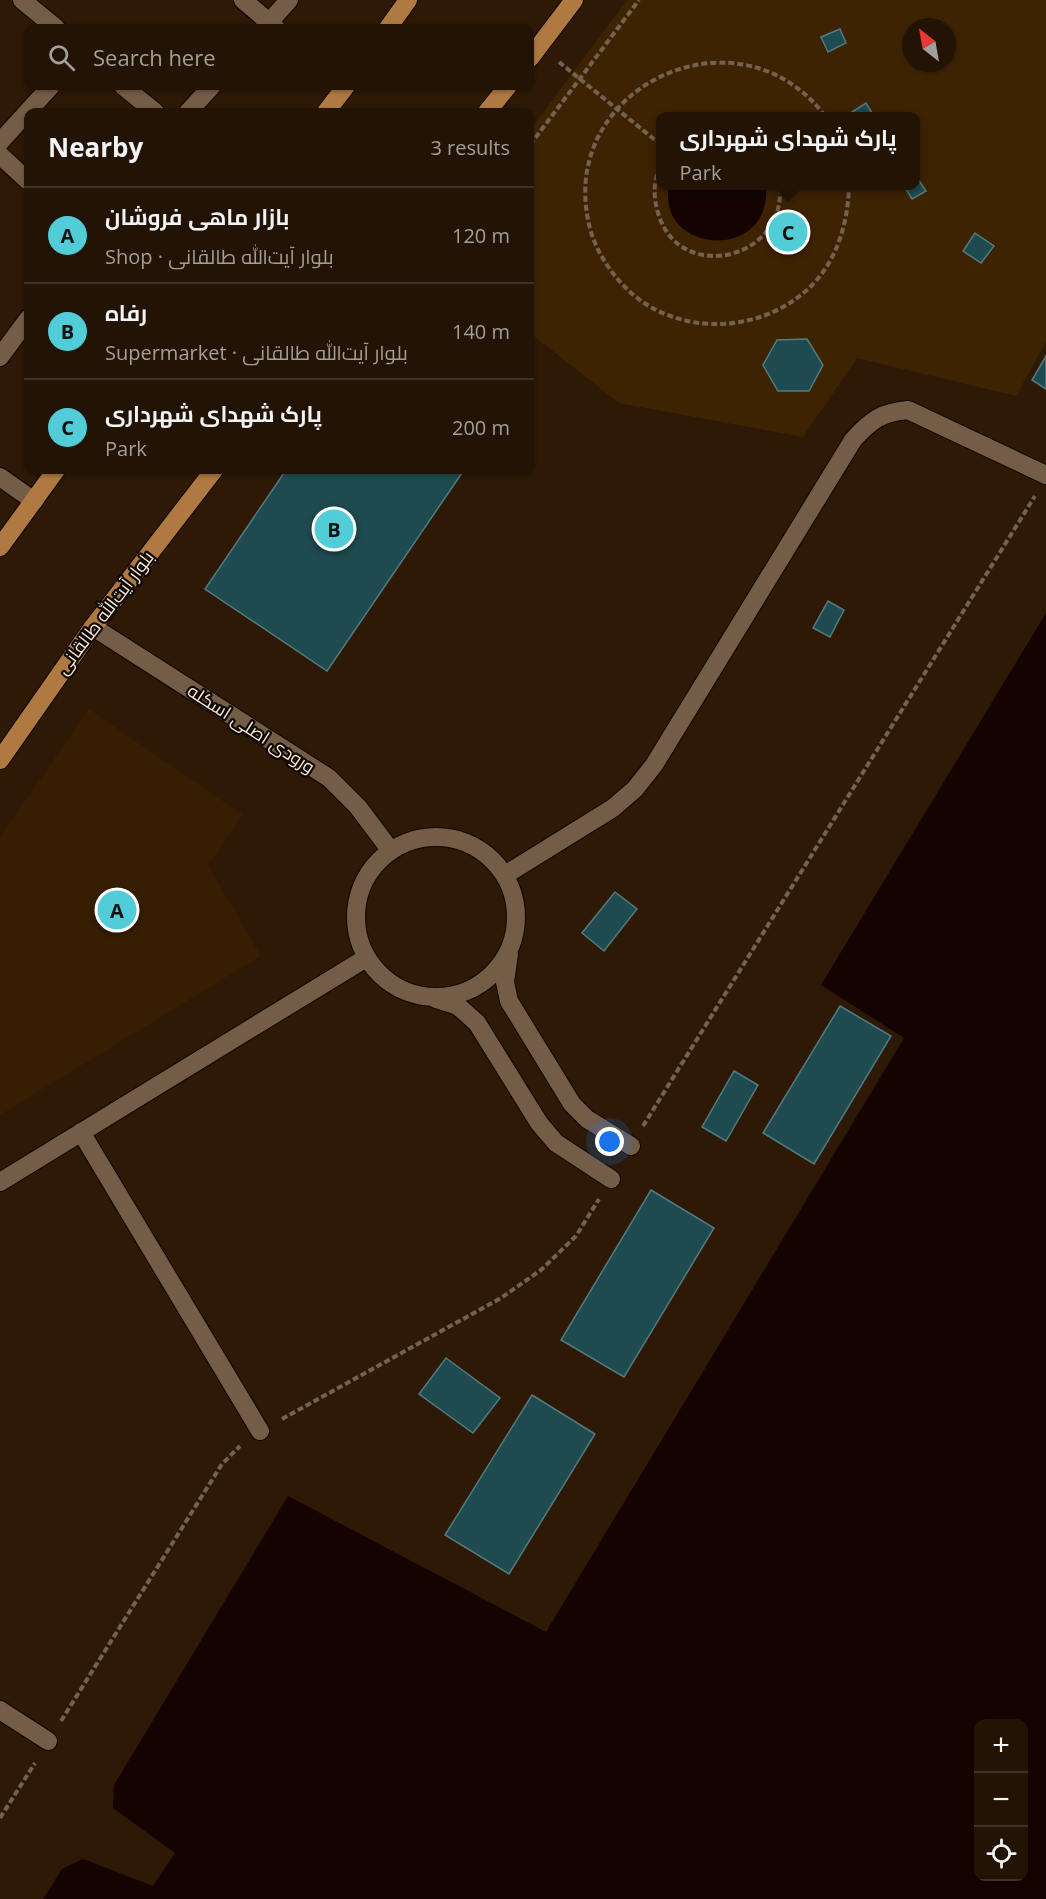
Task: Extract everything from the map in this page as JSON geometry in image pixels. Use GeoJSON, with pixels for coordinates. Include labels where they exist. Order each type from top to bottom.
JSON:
{"type":"FeatureCollection","features":[{"type":"Feature","properties":{"kind":"main road"},"geometry":{"type":"LineString","coordinates":[[391,24],[408,0]]}},
{"type":"Feature","properties":{"kind":"main road"},"geometry":{"type":"LineString","coordinates":[[534,52],[574,0]]}},
{"type":"Feature","properties":{"kind":"main road"},"geometry":{"type":"LineString","coordinates":[[329,108],[340,90]]}},
{"type":"Feature","properties":{"kind":"main road"},"geometry":{"type":"LineString","coordinates":[[490,108],[505,90]]}},
{"type":"Feature","properties":{"kind":"main road"},"geometry":{"type":"LineString","coordinates":[[0,547],[53,474]]}},
{"type":"Feature","properties":{"kind":"main road","name":"بلوار آیت‌الله طالقانی"},"geometry":{"type":"LineString","coordinates":[[0,760],[93,627],[211,474]]}},
{"type":"Feature","properties":{"kind":"street"},"geometry":{"type":"LineString","coordinates":[[22,0],[51,24]]}},
{"type":"Feature","properties":{"kind":"street"},"geometry":{"type":"LineString","coordinates":[[243,0],[267,24]]}},
{"type":"Feature","properties":{"kind":"street"},"geometry":{"type":"LineString","coordinates":[[272,24],[289,0]]}},
{"type":"Feature","properties":{"kind":"street"},"geometry":{"type":"LineString","coordinates":[[31,108],[47,90]]}},
{"type":"Feature","properties":{"kind":"street"},"geometry":{"type":"LineString","coordinates":[[128,90],[150,108]]}},
{"type":"Feature","properties":{"kind":"street"},"geometry":{"type":"LineString","coordinates":[[192,108],[208,90]]}},
{"type":"Feature","properties":{"kind":"street"},"geometry":{"type":"LineString","coordinates":[[0,142],[24,116]]}},
{"type":"Feature","properties":{"kind":"street"},"geometry":{"type":"LineString","coordinates":[[0,155],[24,176]]}},
{"type":"Feature","properties":{"kind":"street"},"geometry":{"type":"LineString","coordinates":[[0,357],[24,324]]}},
{"type":"Feature","properties":{"kind":"street"},"geometry":{"type":"LineString","coordinates":[[505,875],[613,808],[635,789],[654,765],[853,440],[868,423],[891,411],[908,410],[1046,475]]}},
{"type":"Feature","properties":{"kind":"street"},"geometry":{"type":"LineString","coordinates":[[0,477],[34,501]]}},
{"type":"Feature","properties":{"kind":"street","name":"ورودی اصلی اسکله"},"geometry":{"type":"LineString","coordinates":[[93,627],[328,778],[358,807],[391,851]]}},
{"type":"Feature","properties":{"kind":"street"},"geometry":{"type":"LineString","coordinates":[[611,1179],[556,1143],[539,1123],[477,1023],[458,1006],[404,991],[382,978],[366,958],[356,932],[356,904],[365,878],[383,856],[407,842],[434,836],[462,840],[486,854],[505,875],[515,898],[516,924],[505,982],[509,1001],[572,1104],[587,1119],[631,1146]]}},
{"type":"Feature","properties":{"kind":"street"},"geometry":{"type":"LineString","coordinates":[[428,997],[454,996],[477,986],[497,970],[510,948]]}},
{"type":"Feature","properties":{"kind":"street"},"geometry":{"type":"LineString","coordinates":[[0,1182],[366,958]]}},
{"type":"Feature","properties":{"kind":"street"},"geometry":{"type":"LineString","coordinates":[[81,1132],[260,1431]]}},
{"type":"Feature","properties":{"kind":"street"},"geometry":{"type":"LineString","coordinates":[[0,1710],[48,1741]]}},
{"type":"Feature","properties":{"kind":"path"},"geometry":{"type":"LineString","coordinates":[[534,140],[639,0]]}},
{"type":"Feature","properties":{"kind":"path"},"geometry":{"type":"LineString","coordinates":[[534,52],[579,79],[656,141]]}},
{"type":"Feature","properties":{"kind":"path"},"geometry":{"type":"LineString","coordinates":[[821,112],[796,86],[772,72],[746,63],[718,61],[691,64],[664,72],[640,86],[603,126],[592,152],[586,178],[586,207],[591,233],[602,258],[625,287],[639,299],[663,313],[689,322],[716,325],[744,322],[770,313],[795,300],[815,281],[831,259],[843,233],[849,207],[849,190]]}},
{"type":"Feature","properties":{"kind":"path"},"geometry":{"type":"LineString","coordinates":[[656,176],[654,191],[656,206],[660,220],[669,234],[680,244],[708,255],[723,256],[738,252],[764,236],[773,224],[778,209],[780,190]]}},
{"type":"Feature","properties":{"kind":"shaded area"},"geometry":{"type":"Polygon","coordinates":[[[627,0],[1046,0],[1046,342],[1016,396],[857,358],[803,437],[619,403],[534,336],[534,125],[627,0]]]}},
{"type":"Feature","properties":{"kind":"shaded area"},"geometry":{"type":"Polygon","coordinates":[[[669,190],[766,190],[763,211],[752,228],[735,238],[715,240],[696,236],[680,226],[670,209],[669,190]]]}},
{"type":"Feature","properties":{"kind":"shaded area"},"geometry":{"type":"Polygon","coordinates":[[[1046,613],[1046,1899],[43,1899],[62,1869],[83,1859],[153,1886],[175,1853],[113,1808],[114,1785],[288,1496],[546,1632],[904,1038],[821,985],[1046,613]]]}},
{"type":"Feature","properties":{"kind":"shaded area"},"geometry":{"type":"Polygon","coordinates":[[[89,709],[243,815],[208,865],[261,956],[0,1115],[0,837],[89,709]]]}},
{"type":"Feature","properties":{"kind":"building"},"geometry":{"type":"Polygon","coordinates":[[[840,29],[846,43],[828,52],[821,37],[840,29]]]}},
{"type":"Feature","properties":{"kind":"building"},"geometry":{"type":"Polygon","coordinates":[[[866,103],[872,112],[852,112],[866,103]]]}},
{"type":"Feature","properties":{"kind":"building"},"geometry":{"type":"Polygon","coordinates":[[[920,182],[926,191],[912,199],[906,190],[920,190],[920,182]]]}},
{"type":"Feature","properties":{"kind":"building"},"geometry":{"type":"Polygon","coordinates":[[[975,233],[994,246],[981,263],[963,251],[975,233]]]}},
{"type":"Feature","properties":{"kind":"building"},"geometry":{"type":"Polygon","coordinates":[[[807,339],[823,365],[809,391],[778,391],[763,365],[777,340],[807,339]]]}},
{"type":"Feature","properties":{"kind":"building"},"geometry":{"type":"Polygon","coordinates":[[[1046,356],[1046,389],[1032,380],[1046,356]]]}},
{"type":"Feature","properties":{"kind":"building"},"geometry":{"type":"Polygon","coordinates":[[[283,474],[461,474],[327,671],[205,589],[283,474]]]}},
{"type":"Feature","properties":{"kind":"building"},"geometry":{"type":"Polygon","coordinates":[[[828,601],[844,610],[830,637],[813,628],[828,601]]]}},
{"type":"Feature","properties":{"kind":"building"},"geometry":{"type":"Polygon","coordinates":[[[615,892],[637,909],[604,951],[582,933],[615,892]]]}},
{"type":"Feature","properties":{"kind":"building"},"geometry":{"type":"Polygon","coordinates":[[[840,1006],[891,1036],[814,1164],[763,1133],[840,1006]]]}},
{"type":"Feature","properties":{"kind":"building"},"geometry":{"type":"Polygon","coordinates":[[[734,1071],[758,1085],[726,1141],[702,1127],[734,1071]]]}},
{"type":"Feature","properties":{"kind":"building"},"geometry":{"type":"Polygon","coordinates":[[[651,1190],[714,1228],[624,1377],[561,1340],[651,1190]]]}},
{"type":"Feature","properties":{"kind":"building"},"geometry":{"type":"Polygon","coordinates":[[[446,1358],[500,1398],[473,1433],[419,1394],[446,1358]]]}},
{"type":"Feature","properties":{"kind":"building"},"geometry":{"type":"Polygon","coordinates":[[[532,1395],[595,1434],[509,1574],[445,1535],[532,1395]]]}},
{"type":"Feature","properties":{"kind":"place","name":"پارک شهدای شهرداری"},"geometry":{"type":"Point","coordinates":[788,232]}},
{"type":"Feature","properties":{"kind":"place","name":"رفاه"},"geometry":{"type":"Point","coordinates":[334,529]}},
{"type":"Feature","properties":{"kind":"place","name":"بازار ماهی فروشان"},"geometry":{"type":"Point","coordinates":[117,910]}}]}
